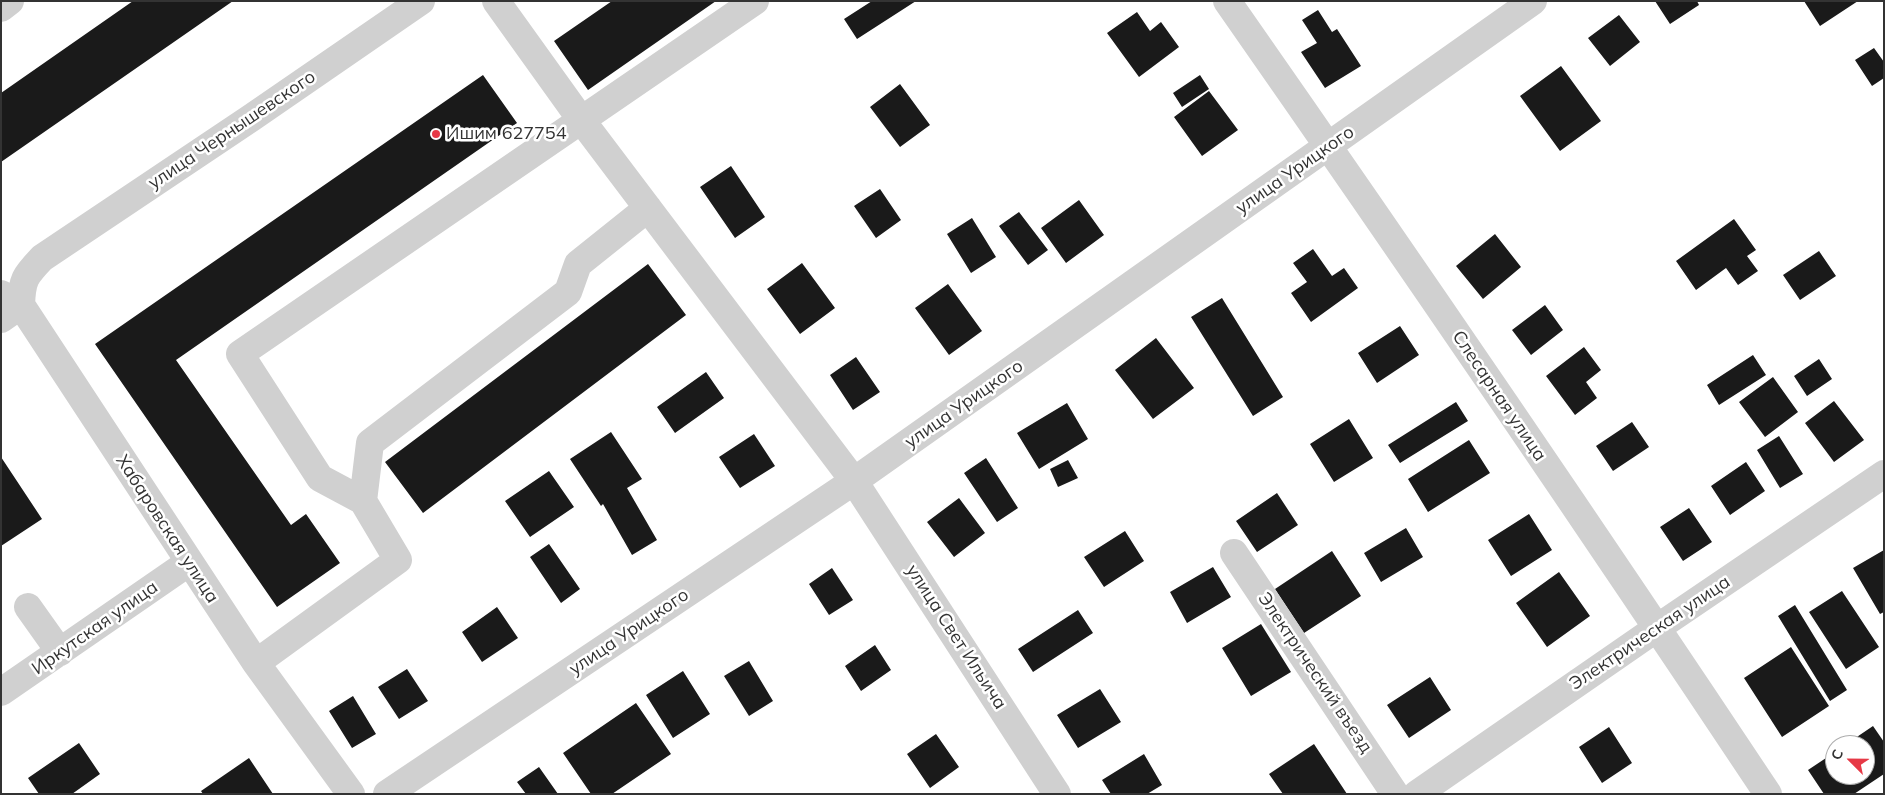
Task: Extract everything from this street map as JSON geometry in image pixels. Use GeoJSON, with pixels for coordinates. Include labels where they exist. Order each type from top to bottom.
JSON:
{"type":"FeatureCollection","features":[{"type":"Feature","properties":{"kind":"street"},"geometry":{"type":"LineString","coordinates":[[1,8],[10,1]]}},
{"type":"Feature","properties":{"kind":"street","name":"улица Чернышевского"},"geometry":{"type":"LineString","coordinates":[[42,258],[243,124],[421,1]]}},
{"type":"Feature","properties":{"kind":"street","name":"улица Свет Ильича"},"geometry":{"type":"LineString","coordinates":[[496,1],[582,121],[854,481],[1057,794]]}},
{"type":"Feature","properties":{"kind":"street"},"geometry":{"type":"LineString","coordinates":[[256,664],[398,560],[363,501],[320,478],[240,354],[755,1]]}},
{"type":"Feature","properties":{"kind":"street","name":"Слесарная улица"},"geometry":{"type":"LineString","coordinates":[[1227,1],[1657,628],[1768,794]]}},
{"type":"Feature","properties":{"kind":"street","name":"улица Урицкого"},"geometry":{"type":"LineString","coordinates":[[387,794],[854,481],[1533,1]]}},
{"type":"Feature","properties":{"kind":"street"},"geometry":{"type":"LineString","coordinates":[[363,501],[370,443],[568,292],[578,264],[648,208]]}},
{"type":"Feature","properties":{"kind":"street","name":"Хабаровская улица"},"geometry":{"type":"LineString","coordinates":[[42,258],[26,275],[22,290],[8,306],[188,562],[256,664],[351,794]]}},
{"type":"Feature","properties":{"kind":"street","name":"Электрическая улица"},"geometry":{"type":"LineString","coordinates":[[1417,794],[1884,474]]}},
{"type":"Feature","properties":{"kind":"street","name":"Электрический въезд"},"geometry":{"type":"LineString","coordinates":[[1234,552],[1395,794]]}},
{"type":"Feature","properties":{"kind":"street","name":"Иркутская улица"},"geometry":{"type":"LineString","coordinates":[[1,692],[188,562]]}},
{"type":"Feature","properties":{"kind":"street"},"geometry":{"type":"LineString","coordinates":[[28,607],[60,652]]}},
{"type":"Feature","properties":{"kind":"building"},"geometry":{"type":"Polygon","coordinates":[[[133,1],[233,1],[1,162],[1,93],[133,1]]]}},
{"type":"Feature","properties":{"kind":"building"},"geometry":{"type":"Polygon","coordinates":[[[612,1],[716,1],[588,90],[554,41],[612,1]]]}},
{"type":"Feature","properties":{"kind":"building"},"geometry":{"type":"Polygon","coordinates":[[[872,1],[916,1],[857,39],[844,19],[872,1]]]}},
{"type":"Feature","properties":{"kind":"building"},"geometry":{"type":"Polygon","coordinates":[[[1655,1],[1697,1],[1699,5],[1670,24],[1655,1]]]}},
{"type":"Feature","properties":{"kind":"building"},"geometry":{"type":"Polygon","coordinates":[[[1804,1],[1858,1],[1820,26],[1804,1]]]}},
{"type":"Feature","properties":{"kind":"building"},"geometry":{"type":"Polygon","coordinates":[[[1318,10],[1332,32],[1337,29],[1361,66],[1325,88],[1301,52],[1317,43],[1302,20],[1318,10]]]}},
{"type":"Feature","properties":{"kind":"building"},"geometry":{"type":"Polygon","coordinates":[[[1137,12],[1150,31],[1161,22],[1179,47],[1139,77],[1107,33],[1137,12]]]}},
{"type":"Feature","properties":{"kind":"building"},"geometry":{"type":"Polygon","coordinates":[[[1619,15],[1640,42],[1610,66],[1588,38],[1619,15]]]}},
{"type":"Feature","properties":{"kind":"building"},"geometry":{"type":"Polygon","coordinates":[[[1874,48],[1884,62],[1884,78],[1872,86],[1855,60],[1874,48]]]}},
{"type":"Feature","properties":{"kind":"building"},"geometry":{"type":"Polygon","coordinates":[[[1561,66],[1601,121],[1560,151],[1520,96],[1561,66]]]}},
{"type":"Feature","properties":{"kind":"building"},"geometry":{"type":"Polygon","coordinates":[[[483,75],[517,123],[176,360],[291,525],[306,514],[340,563],[277,607],[95,344],[483,75]]]}},
{"type":"Feature","properties":{"kind":"building"},"geometry":{"type":"Polygon","coordinates":[[[1200,75],[1209,89],[1182,107],[1173,93],[1200,75]]]}},
{"type":"Feature","properties":{"kind":"building"},"geometry":{"type":"Polygon","coordinates":[[[900,84],[930,125],[900,147],[870,107],[900,84]]]}},
{"type":"Feature","properties":{"kind":"building"},"geometry":{"type":"Polygon","coordinates":[[[1209,91],[1238,130],[1202,156],[1174,117],[1209,91]]]}},
{"type":"Feature","properties":{"kind":"building"},"geometry":{"type":"Polygon","coordinates":[[[731,166],[765,217],[735,238],[700,187],[731,166]]]}},
{"type":"Feature","properties":{"kind":"building"},"geometry":{"type":"Polygon","coordinates":[[[880,189],[901,220],[876,238],[854,206],[880,189]]]}},
{"type":"Feature","properties":{"kind":"building"},"geometry":{"type":"Polygon","coordinates":[[[1079,200],[1104,235],[1066,263],[1041,228],[1079,200]]]}},
{"type":"Feature","properties":{"kind":"building"},"geometry":{"type":"Polygon","coordinates":[[[1019,212],[1048,250],[1028,265],[999,226],[1019,212]]]}},
{"type":"Feature","properties":{"kind":"building"},"geometry":{"type":"Polygon","coordinates":[[[972,218],[996,257],[971,273],[947,234],[972,218]]]}},
{"type":"Feature","properties":{"kind":"building"},"geometry":{"type":"Polygon","coordinates":[[[1734,219],[1756,250],[1747,256],[1758,271],[1738,285],[1726,268],[1696,290],[1676,261],[1734,219]]]}},
{"type":"Feature","properties":{"kind":"building"},"geometry":{"type":"Polygon","coordinates":[[[1495,234],[1521,267],[1483,299],[1456,266],[1495,234]]]}},
{"type":"Feature","properties":{"kind":"building"},"geometry":{"type":"Polygon","coordinates":[[[1313,249],[1332,276],[1344,268],[1358,288],[1311,322],[1291,293],[1307,282],[1293,263],[1313,249]]]}},
{"type":"Feature","properties":{"kind":"building"},"geometry":{"type":"Polygon","coordinates":[[[1819,251],[1836,276],[1800,300],[1783,275],[1819,251]]]}},
{"type":"Feature","properties":{"kind":"building"},"geometry":{"type":"Polygon","coordinates":[[[802,263],[835,308],[800,334],[767,289],[802,263]]]}},
{"type":"Feature","properties":{"kind":"building"},"geometry":{"type":"Polygon","coordinates":[[[648,264],[686,315],[423,513],[385,462],[648,264]]]}},
{"type":"Feature","properties":{"kind":"building"},"geometry":{"type":"Polygon","coordinates":[[[948,284],[982,331],[949,355],[915,308],[948,284]]]}},
{"type":"Feature","properties":{"kind":"building"},"geometry":{"type":"Polygon","coordinates":[[[1222,298],[1283,397],[1253,416],[1191,317],[1222,298]]]}},
{"type":"Feature","properties":{"kind":"building"},"geometry":{"type":"Polygon","coordinates":[[[1545,305],[1563,330],[1531,355],[1512,330],[1545,305]]]}},
{"type":"Feature","properties":{"kind":"building"},"geometry":{"type":"Polygon","coordinates":[[[1400,326],[1419,355],[1377,383],[1358,353],[1400,326]]]}},
{"type":"Feature","properties":{"kind":"building"},"geometry":{"type":"Polygon","coordinates":[[[1156,338],[1194,388],[1153,419],[1115,370],[1156,338]]]}},
{"type":"Feature","properties":{"kind":"building"},"geometry":{"type":"Polygon","coordinates":[[[1584,347],[1601,370],[1586,382],[1597,398],[1575,415],[1546,376],[1584,347]]]}},
{"type":"Feature","properties":{"kind":"building"},"geometry":{"type":"Polygon","coordinates":[[[1753,355],[1766,375],[1719,405],[1707,385],[1753,355]]]}},
{"type":"Feature","properties":{"kind":"building"},"geometry":{"type":"Polygon","coordinates":[[[856,357],[880,392],[853,410],[830,375],[856,357]]]}},
{"type":"Feature","properties":{"kind":"building"},"geometry":{"type":"Polygon","coordinates":[[[1819,359],[1832,379],[1807,396],[1794,376],[1819,359]]]}},
{"type":"Feature","properties":{"kind":"building"},"geometry":{"type":"Polygon","coordinates":[[[706,372],[724,398],[675,433],[657,407],[706,372]]]}},
{"type":"Feature","properties":{"kind":"building"},"geometry":{"type":"Polygon","coordinates":[[[1773,377],[1798,412],[1765,437],[1739,402],[1773,377]]]}},
{"type":"Feature","properties":{"kind":"building"},"geometry":{"type":"Polygon","coordinates":[[[1834,401],[1864,440],[1834,462],[1805,423],[1834,401]]]}},
{"type":"Feature","properties":{"kind":"building"},"geometry":{"type":"Polygon","coordinates":[[[1456,402],[1468,421],[1400,463],[1388,445],[1456,402]]]}},
{"type":"Feature","properties":{"kind":"building"},"geometry":{"type":"Polygon","coordinates":[[[1067,403],[1088,439],[1039,469],[1017,433],[1067,403]]]}},
{"type":"Feature","properties":{"kind":"building"},"geometry":{"type":"Polygon","coordinates":[[[1349,419],[1373,458],[1334,482],[1310,444],[1349,419]]]}},
{"type":"Feature","properties":{"kind":"building"},"geometry":{"type":"Polygon","coordinates":[[[1632,422],[1649,447],[1613,471],[1596,446],[1632,422]]]}},
{"type":"Feature","properties":{"kind":"building"},"geometry":{"type":"Polygon","coordinates":[[[611,432],[642,479],[627,488],[657,540],[632,555],[603,504],[601,506],[570,459],[611,432]]]}},
{"type":"Feature","properties":{"kind":"building"},"geometry":{"type":"Polygon","coordinates":[[[754,434],[775,466],[740,488],[719,457],[754,434]]]}},
{"type":"Feature","properties":{"kind":"building"},"geometry":{"type":"Polygon","coordinates":[[[1779,436],[1803,474],[1780,488],[1757,450],[1779,436]]]}},
{"type":"Feature","properties":{"kind":"building"},"geometry":{"type":"Polygon","coordinates":[[[1469,440],[1490,473],[1428,512],[1408,479],[1469,440]]]}},
{"type":"Feature","properties":{"kind":"building"},"geometry":{"type":"Polygon","coordinates":[[[1,457],[42,519],[1,546],[1,457]]]}},
{"type":"Feature","properties":{"kind":"building"},"geometry":{"type":"Polygon","coordinates":[[[986,458],[1018,508],[997,522],[964,473],[986,458]]]}},
{"type":"Feature","properties":{"kind":"building"},"geometry":{"type":"Polygon","coordinates":[[[1068,460],[1078,478],[1058,487],[1050,469],[1068,460]]]}},
{"type":"Feature","properties":{"kind":"building"},"geometry":{"type":"Polygon","coordinates":[[[1746,462],[1765,491],[1730,515],[1711,486],[1746,462]]]}},
{"type":"Feature","properties":{"kind":"building"},"geometry":{"type":"Polygon","coordinates":[[[549,471],[574,507],[530,537],[505,501],[549,471]]]}},
{"type":"Feature","properties":{"kind":"building"},"geometry":{"type":"Polygon","coordinates":[[[1277,493],[1298,525],[1257,552],[1236,521],[1277,493]]]}},
{"type":"Feature","properties":{"kind":"building"},"geometry":{"type":"Polygon","coordinates":[[[959,498],[985,533],[954,557],[927,522],[959,498]]]}},
{"type":"Feature","properties":{"kind":"building"},"geometry":{"type":"Polygon","coordinates":[[[1689,508],[1712,542],[1683,561],[1660,527],[1689,508]]]}},
{"type":"Feature","properties":{"kind":"building"},"geometry":{"type":"Polygon","coordinates":[[[1529,514],[1552,550],[1511,576],[1488,540],[1529,514]]]}},
{"type":"Feature","properties":{"kind":"building"},"geometry":{"type":"Polygon","coordinates":[[[1406,528],[1423,557],[1381,582],[1364,553],[1406,528]]]}},
{"type":"Feature","properties":{"kind":"building"},"geometry":{"type":"Polygon","coordinates":[[[1125,531],[1144,561],[1104,587],[1084,557],[1125,531]]]}},
{"type":"Feature","properties":{"kind":"building"},"geometry":{"type":"Polygon","coordinates":[[[549,544],[580,589],[561,603],[530,557],[549,544]]]}},
{"type":"Feature","properties":{"kind":"building"},"geometry":{"type":"Polygon","coordinates":[[[1884,550],[1884,612],[1880,614],[1853,568],[1884,550]]]}},
{"type":"Feature","properties":{"kind":"building"},"geometry":{"type":"Polygon","coordinates":[[[1332,551],[1361,596],[1304,633],[1275,589],[1332,551]]]}},
{"type":"Feature","properties":{"kind":"building"},"geometry":{"type":"Polygon","coordinates":[[[1213,567],[1231,597],[1187,623],[1170,592],[1213,567]]]}},
{"type":"Feature","properties":{"kind":"building"},"geometry":{"type":"Polygon","coordinates":[[[832,568],[853,600],[829,615],[809,584],[832,568]]]}},
{"type":"Feature","properties":{"kind":"building"},"geometry":{"type":"Polygon","coordinates":[[[1559,572],[1590,616],[1547,647],[1516,603],[1559,572]]]}},
{"type":"Feature","properties":{"kind":"building"},"geometry":{"type":"Polygon","coordinates":[[[1842,591],[1879,647],[1846,669],[1809,612],[1842,591]]]}},
{"type":"Feature","properties":{"kind":"building"},"geometry":{"type":"Polygon","coordinates":[[[1795,605],[1847,690],[1830,701],[1778,616],[1795,605]]]}},
{"type":"Feature","properties":{"kind":"building"},"geometry":{"type":"Polygon","coordinates":[[[497,607],[518,638],[482,662],[462,632],[497,607]]]}},
{"type":"Feature","properties":{"kind":"building"},"geometry":{"type":"Polygon","coordinates":[[[1078,610],[1093,633],[1033,672],[1018,649],[1078,610]]]}},
{"type":"Feature","properties":{"kind":"building"},"geometry":{"type":"Polygon","coordinates":[[[1261,624],[1291,672],[1251,696],[1222,648],[1261,624]]]}},
{"type":"Feature","properties":{"kind":"building"},"geometry":{"type":"Polygon","coordinates":[[[875,645],[891,670],[861,691],[845,666],[875,645]]]}},
{"type":"Feature","properties":{"kind":"building"},"geometry":{"type":"Polygon","coordinates":[[[1791,647],[1829,706],[1782,737],[1744,678],[1791,647]]]}},
{"type":"Feature","properties":{"kind":"building"},"geometry":{"type":"Polygon","coordinates":[[[749,661],[773,701],[749,716],[724,676],[749,661]]]}},
{"type":"Feature","properties":{"kind":"building"},"geometry":{"type":"Polygon","coordinates":[[[407,669],[428,701],[399,719],[378,687],[407,669]]]}},
{"type":"Feature","properties":{"kind":"building"},"geometry":{"type":"Polygon","coordinates":[[[683,671],[710,714],[673,738],[646,695],[683,671]]]}},
{"type":"Feature","properties":{"kind":"building"},"geometry":{"type":"Polygon","coordinates":[[[1430,677],[1451,710],[1409,738],[1387,705],[1430,677]]]}},
{"type":"Feature","properties":{"kind":"building"},"geometry":{"type":"Polygon","coordinates":[[[1100,689],[1121,722],[1078,748],[1057,715],[1100,689]]]}},
{"type":"Feature","properties":{"kind":"building"},"geometry":{"type":"Polygon","coordinates":[[[353,696],[376,734],[352,748],[329,711],[353,696]]]}},
{"type":"Feature","properties":{"kind":"building"},"geometry":{"type":"Polygon","coordinates":[[[636,703],[671,754],[612,794],[591,794],[563,753],[636,703]]]}},
{"type":"Feature","properties":{"kind":"building"},"geometry":{"type":"Polygon","coordinates":[[[1873,726],[1884,742],[1884,774],[1875,780],[1875,735],[1860,735],[1873,726]]]}},
{"type":"Feature","properties":{"kind":"building"},"geometry":{"type":"Polygon","coordinates":[[[1609,727],[1632,763],[1602,783],[1579,747],[1609,727]]]}},
{"type":"Feature","properties":{"kind":"building"},"geometry":{"type":"Polygon","coordinates":[[[936,734],[959,767],[930,788],[907,754],[936,734]]]}},
{"type":"Feature","properties":{"kind":"building"},"geometry":{"type":"Polygon","coordinates":[[[79,743],[100,774],[72,794],[39,794],[28,778],[79,743]]]}},
{"type":"Feature","properties":{"kind":"building"},"geometry":{"type":"Polygon","coordinates":[[[1314,744],[1347,794],[1283,794],[1269,774],[1314,744]]]}},
{"type":"Feature","properties":{"kind":"building"},"geometry":{"type":"Polygon","coordinates":[[[1144,754],[1162,785],[1147,794],[1111,794],[1102,780],[1144,754]]]}},
{"type":"Feature","properties":{"kind":"building"},"geometry":{"type":"Polygon","coordinates":[[[249,758],[273,794],[203,794],[201,791],[249,758]]]}},
{"type":"Feature","properties":{"kind":"building"},"geometry":{"type":"Polygon","coordinates":[[[1825,759],[1825,785],[1868,785],[1854,794],[1824,794],[1808,770],[1825,759]]]}},
{"type":"Feature","properties":{"kind":"building"},"geometry":{"type":"Polygon","coordinates":[[[539,767],[558,794],[526,794],[517,782],[539,767]]]}},
{"type":"Feature","properties":{"kind":"place","name":"Ишим 627754"},"geometry":{"type":"Point","coordinates":[436,134]}}]}
